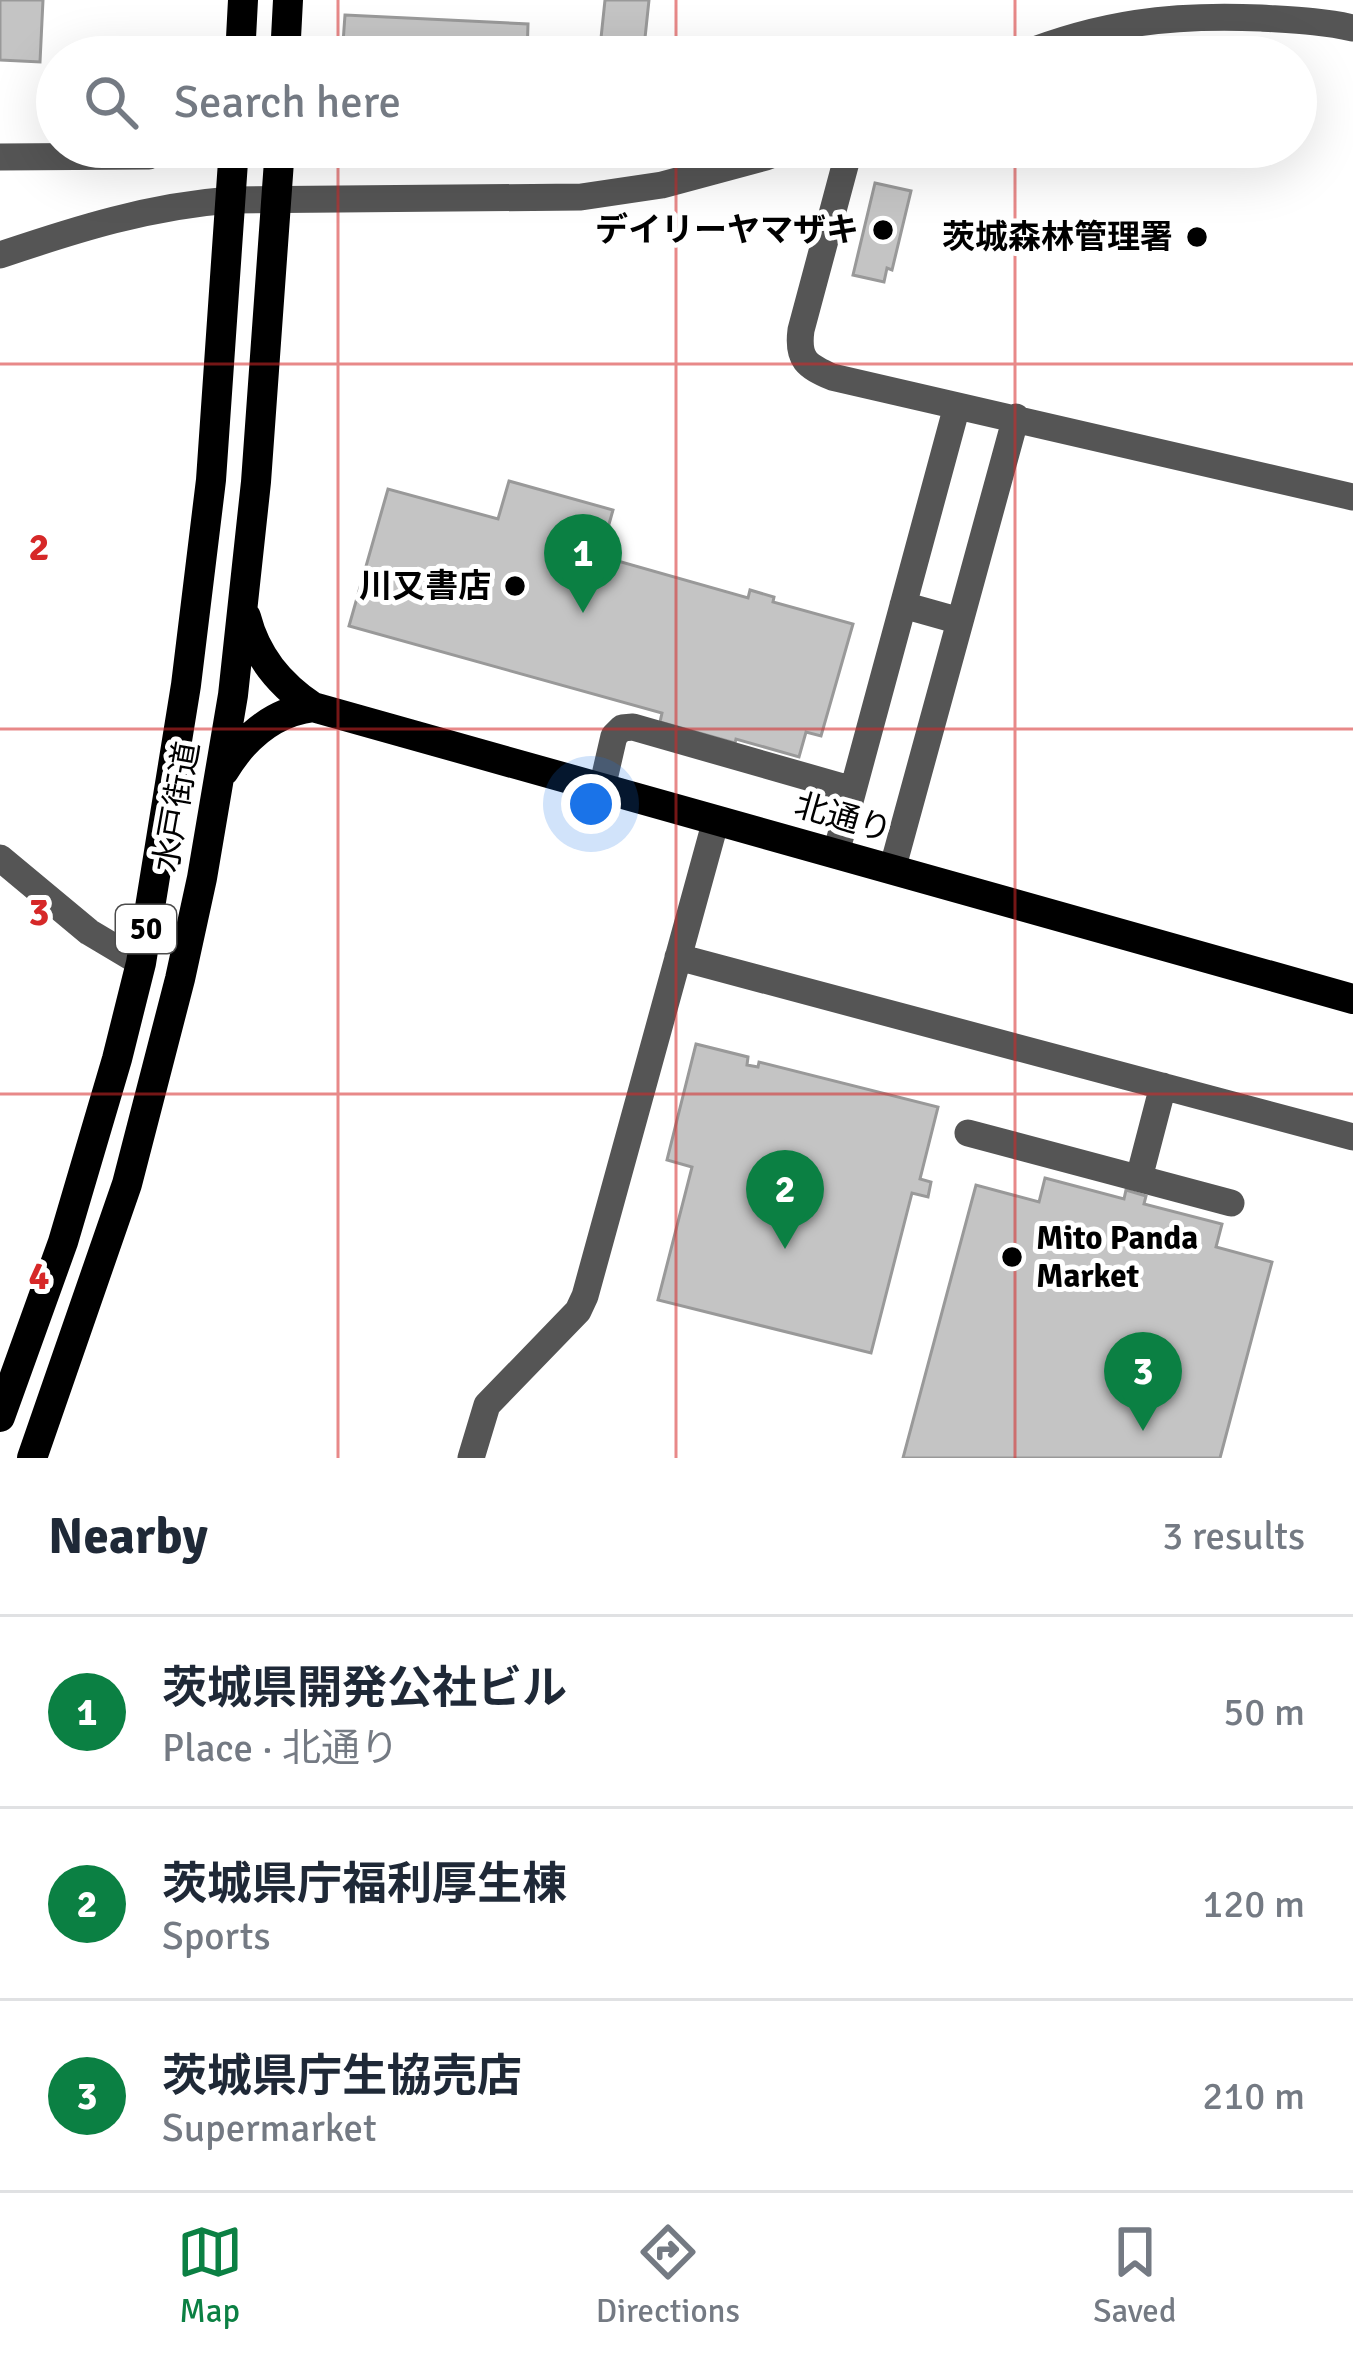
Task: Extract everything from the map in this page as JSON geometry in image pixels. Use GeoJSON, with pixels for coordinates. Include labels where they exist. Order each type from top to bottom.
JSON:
{"type":"FeatureCollection","features":[{"type":"Feature","properties":{"kind":"main road"},"geometry":{"type":"LineString","coordinates":[[241,36],[243,0]]}},
{"type":"Feature","properties":{"kind":"main road"},"geometry":{"type":"LineString","coordinates":[[286,36],[288,0]]}},
{"type":"Feature","properties":{"kind":"main road","name":"水戸街道"},"geometry":{"type":"LineString","coordinates":[[0,1417],[68,1225],[141,963],[186,686],[211,480],[233,168]]}},
{"type":"Feature","properties":{"kind":"main road","name":"水戸街道"},"geometry":{"type":"LineString","coordinates":[[32,1458],[127,1184],[202,878],[243,605],[279,168]]}},
{"type":"Feature","properties":{"kind":"main road"},"geometry":{"type":"LineString","coordinates":[[243,605],[251,638],[271,670],[313,707]]}},
{"type":"Feature","properties":{"kind":"main road"},"geometry":{"type":"LineString","coordinates":[[219,781],[235,754],[260,728],[294,709],[313,707]]}},
{"type":"Feature","properties":{"kind":"main road","name":"北通り"},"geometry":{"type":"LineString","coordinates":[[313,707],[1353,999]]}},
{"type":"Feature","properties":{"kind":"street"},"geometry":{"type":"LineString","coordinates":[[1077,36],[1127,12],[1151,19],[1304,20],[1353,28]]}},
{"type":"Feature","properties":{"kind":"street"},"geometry":{"type":"LineString","coordinates":[[0,157],[36,157]]}},
{"type":"Feature","properties":{"kind":"street"},"geometry":{"type":"LineString","coordinates":[[0,255],[125,215],[183,203],[532,200],[602,195],[725,168]]}},
{"type":"Feature","properties":{"kind":"street"},"geometry":{"type":"LineString","coordinates":[[845,168],[798,348],[810,367],[832,377],[1353,496]]}},
{"type":"Feature","properties":{"kind":"street"},"geometry":{"type":"LineString","coordinates":[[836,854],[957,406]]}},
{"type":"Feature","properties":{"kind":"street"},"geometry":{"type":"LineString","coordinates":[[892,870],[1016,418]]}},
{"type":"Feature","properties":{"kind":"street"},"geometry":{"type":"LineString","coordinates":[[903,605],[960,621]]}},
{"type":"Feature","properties":{"kind":"street"},"geometry":{"type":"LineString","coordinates":[[602,788],[614,736],[622,728],[633,728],[853,790]]}},
{"type":"Feature","properties":{"kind":"street"},"geometry":{"type":"LineString","coordinates":[[471,1458],[487,1405],[578,1311],[585,1296],[716,820]]}},
{"type":"Feature","properties":{"kind":"street"},"geometry":{"type":"LineString","coordinates":[[0,858],[89,932],[141,963]]}},
{"type":"Feature","properties":{"kind":"street"},"geometry":{"type":"LineString","coordinates":[[679,957],[1353,1137]]}},
{"type":"Feature","properties":{"kind":"street"},"geometry":{"type":"LineString","coordinates":[[1139,1178],[1163,1086]]}},
{"type":"Feature","properties":{"kind":"street"},"geometry":{"type":"LineString","coordinates":[[968,1133],[1231,1203]]}},
{"type":"Feature","properties":{"kind":"building"},"geometry":{"type":"Polygon","coordinates":[[[0,0],[43,0],[36,62],[0,60],[0,0]]]}},
{"type":"Feature","properties":{"kind":"building"},"geometry":{"type":"Polygon","coordinates":[[[605,0],[649,0],[645,36],[601,36],[605,0]]]}},
{"type":"Feature","properties":{"kind":"building"},"geometry":{"type":"Polygon","coordinates":[[[345,15],[528,24],[528,36],[344,36],[345,15]]]}},
{"type":"Feature","properties":{"kind":"building","name":"デイリーヤマザキ"},"geometry":{"type":"Polygon","coordinates":[[[875,183],[911,191],[892,270],[887,268],[884,282],[853,275],[875,183]]]}},
{"type":"Feature","properties":{"kind":"building"},"geometry":{"type":"Polygon","coordinates":[[[509,481],[613,510],[600,556],[748,598],[750,590],[774,597],[773,602],[853,624],[821,736],[806,732],[799,757],[736,739],[735,743],[660,722],[662,713],[349,626],[388,489],[498,519],[509,481]]]}},
{"type":"Feature","properties":{"kind":"building"},"geometry":{"type":"Polygon","coordinates":[[[696,1044],[748,1057],[747,1065],[758,1067],[759,1062],[938,1107],[920,1179],[931,1182],[928,1197],[912,1193],[871,1353],[658,1300],[692,1167],[667,1160],[696,1044]]]}},
{"type":"Feature","properties":{"kind":"building"},"geometry":{"type":"Polygon","coordinates":[[[1045,1178],[1124,1199],[1126,1190],[1146,1196],[1144,1204],[1222,1224],[1216,1247],[1272,1262],[1220,1458],[903,1458],[976,1185],[1039,1202],[1045,1178]]]}},
{"type":"Feature","properties":{"kind":"place","name":"デイリーヤマザキ"},"geometry":{"type":"Point","coordinates":[883,230]}},
{"type":"Feature","properties":{"kind":"place","name":"茨城森林管理署"},"geometry":{"type":"Point","coordinates":[1197,237]}},
{"type":"Feature","properties":{"kind":"place","name":"川又書店"},"geometry":{"type":"Point","coordinates":[515,586]}},
{"type":"Feature","properties":{"kind":"place","name":"茨城県開発公社ビル"},"geometry":{"type":"Point","coordinates":[583,613]}},
{"type":"Feature","properties":{"kind":"place","name":"茨城県庁福利厚生棟"},"geometry":{"type":"Point","coordinates":[785,1249]}},
{"type":"Feature","properties":{"kind":"place","name":"Mito Panda Market"},"geometry":{"type":"Point","coordinates":[1012,1257]}},
{"type":"Feature","properties":{"kind":"place","name":"茨城県庁生協売店"},"geometry":{"type":"Point","coordinates":[1143,1431]}}]}
